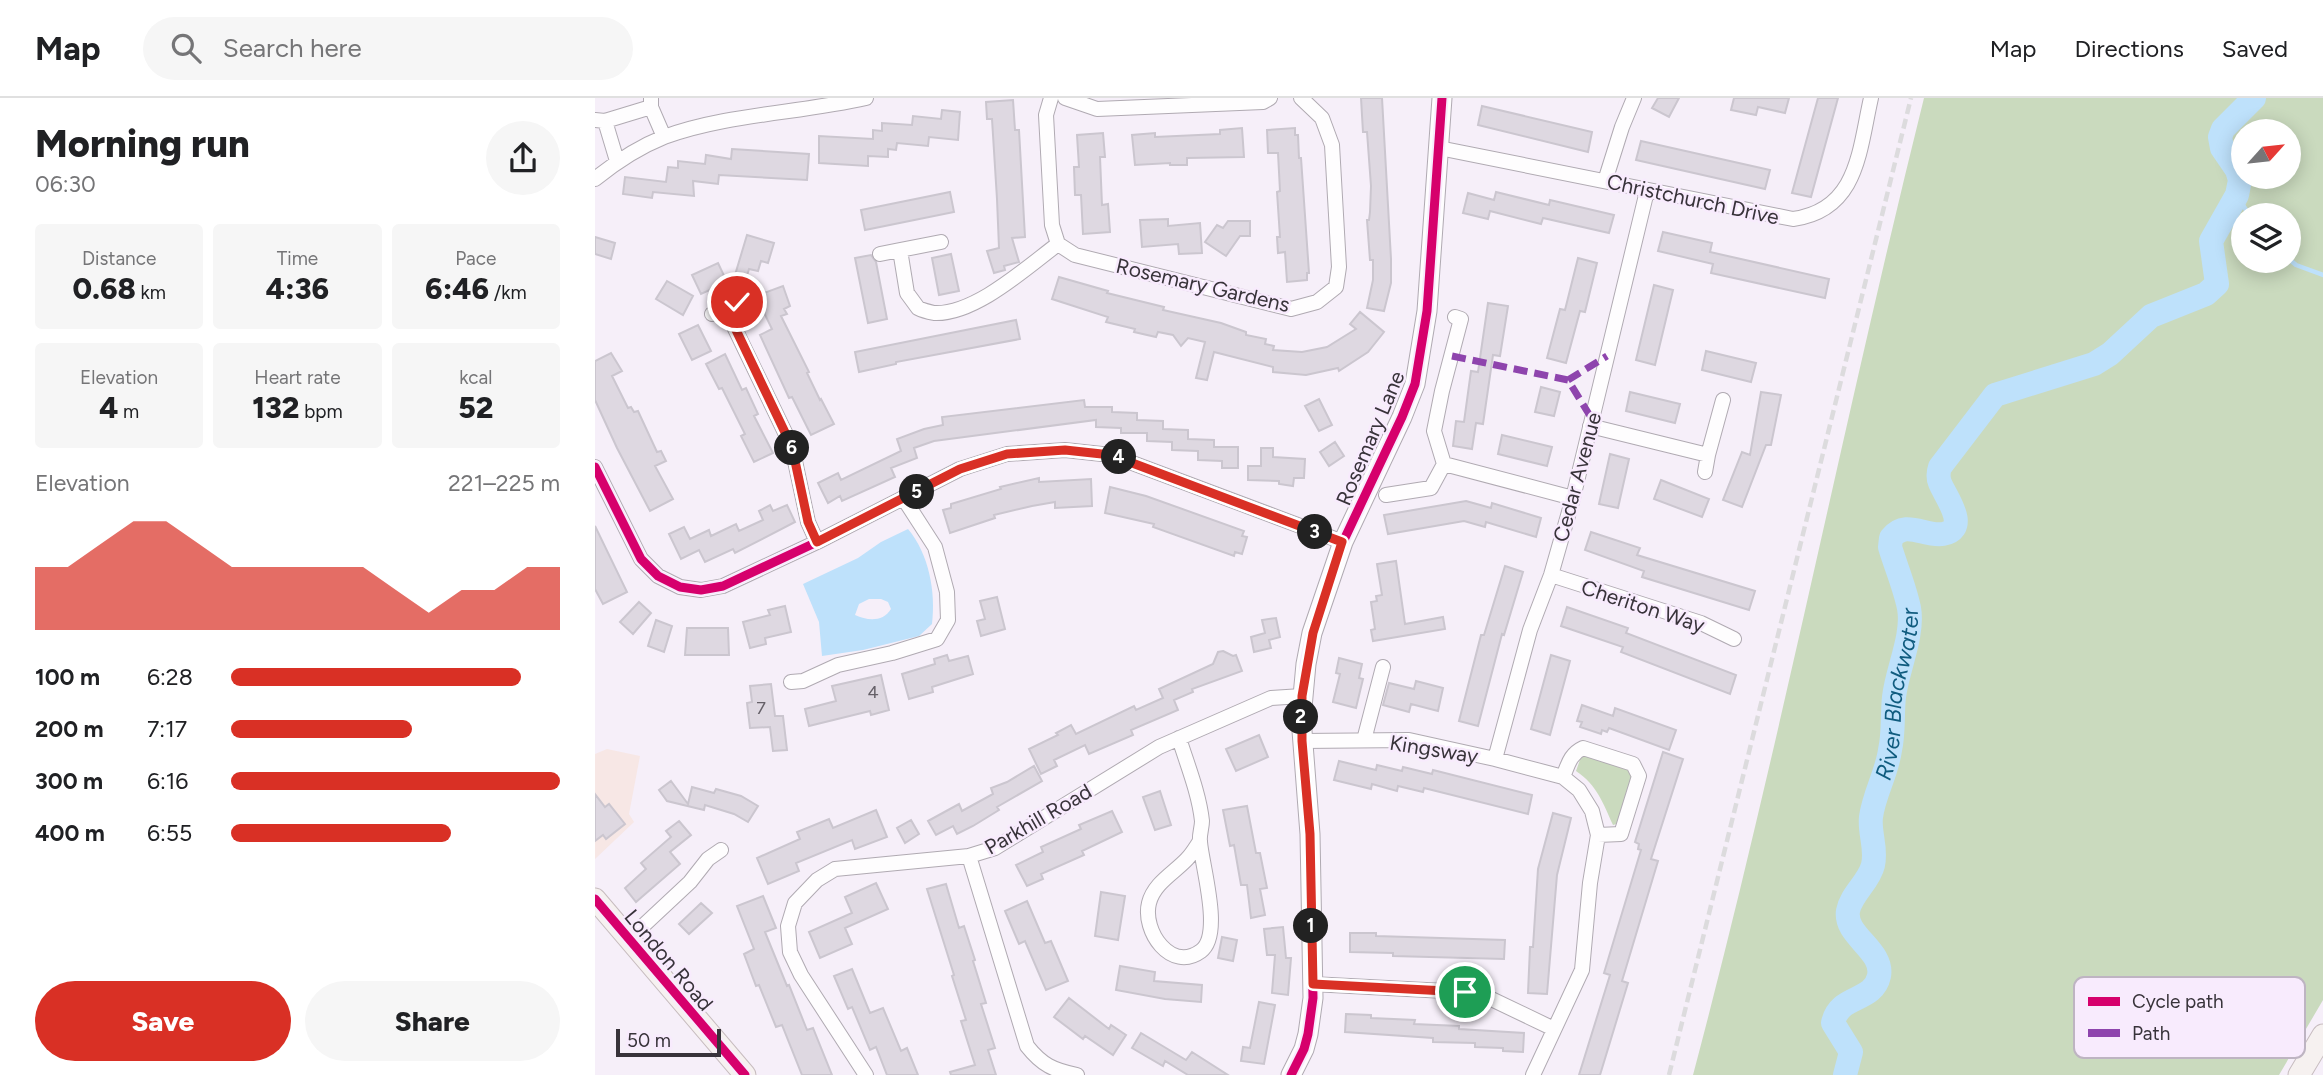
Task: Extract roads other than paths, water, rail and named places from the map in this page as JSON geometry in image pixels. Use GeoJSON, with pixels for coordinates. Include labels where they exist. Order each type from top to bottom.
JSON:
{"type":"FeatureCollection","features":[{"type":"Feature","properties":{"kind":"main road","name":"London Road"},"geometry":{"type":"LineString","coordinates":[[595,899],[745,1075]]}},
{"type":"Feature","properties":{"kind":"main road"},"geometry":{"type":"LineString","coordinates":[[2299,1075],[2323,1035]]}},
{"type":"Feature","properties":{"kind":"street"},"geometry":{"type":"LineString","coordinates":[[899,250],[907,293],[918,308],[934,313],[958,309],[982,298],[1058,243],[1052,225],[1045,115],[1051,98]]}},
{"type":"Feature","properties":{"kind":"street"},"geometry":{"type":"LineString","coordinates":[[1065,98],[1097,109],[1263,102],[1270,98]]}},
{"type":"Feature","properties":{"kind":"street","name":"Rosemary Gardens"},"geometry":{"type":"LineString","coordinates":[[1058,243],[1075,255],[1291,309],[1317,302],[1336,286],[1339,267],[1332,145],[1322,118],[1301,98]]}},
{"type":"Feature","properties":{"kind":"street","name":"Rosemary Lane"},"geometry":{"type":"LineString","coordinates":[[1291,1075],[1308,1034],[1313,984],[1310,834],[1302,741],[1302,696],[1313,633],[1342,542],[1406,409],[1415,384],[1427,312],[1442,98]]}},
{"type":"Feature","properties":{"kind":"street"},"geometry":{"type":"LineString","coordinates":[[1605,181],[1634,98]]}},
{"type":"Feature","properties":{"kind":"street","name":"Christchurch Drive"},"geometry":{"type":"LineString","coordinates":[[1439,148],[1793,219],[1817,214],[1835,203],[1850,181],[1871,98]]}},
{"type":"Feature","properties":{"kind":"street"},"geometry":{"type":"LineString","coordinates":[[595,178],[617,161],[664,137],[702,126],[861,99]]}},
{"type":"Feature","properties":{"kind":"street"},"geometry":{"type":"LineString","coordinates":[[617,161],[600,120],[651,102],[664,137]]}},
{"type":"Feature","properties":{"kind":"street","name":"Cedar Avenue"},"geometry":{"type":"LineString","coordinates":[[1495,759],[1530,630],[1551,575],[1573,498],[1647,191]]}},
{"type":"Feature","properties":{"kind":"street"},"geometry":{"type":"LineString","coordinates":[[880,254],[941,242]]}},
{"type":"Feature","properties":{"kind":"street"},"geometry":{"type":"LineString","coordinates":[[725,308],[792,447],[808,522],[817,542]]}},
{"type":"Feature","properties":{"kind":"street"},"geometry":{"type":"LineString","coordinates":[[1386,495],[1430,488],[1444,464],[1434,431],[1459,331],[1461,319],[1455,317]]}},
{"type":"Feature","properties":{"kind":"street"},"geometry":{"type":"LineString","coordinates":[[1705,472],[1723,400]]}},
{"type":"Feature","properties":{"kind":"street"},"geometry":{"type":"LineString","coordinates":[[1590,426],[1708,454]]}},
{"type":"Feature","properties":{"kind":"street"},"geometry":{"type":"LineString","coordinates":[[595,467],[641,559],[658,576],[680,587],[701,590],[723,586],[817,542],[960,469],[1007,454],[1065,450],[1111,455],[1342,542]]}},
{"type":"Feature","properties":{"kind":"street"},"geometry":{"type":"LineString","coordinates":[[1444,464],[1573,498]]}},
{"type":"Feature","properties":{"kind":"street"},"geometry":{"type":"LineString","coordinates":[[791,682],[803,681],[838,665],[892,653],[937,639],[948,620],[947,593],[935,547],[904,499]]}},
{"type":"Feature","properties":{"kind":"street","name":"Cheriton Way"},"geometry":{"type":"LineString","coordinates":[[1551,575],[1701,623],[1734,639]]}},
{"type":"Feature","properties":{"kind":"street"},"geometry":{"type":"LineString","coordinates":[[1364,740],[1383,667]]}},
{"type":"Feature","properties":{"kind":"street","name":"Parkhill Road"},"geometry":{"type":"LineString","coordinates":[[1077,1075],[1059,1071],[1039,1061],[1027,1046],[969,856],[995,848],[1159,747],[1271,698],[1302,696]]}},
{"type":"Feature","properties":{"kind":"street"},"geometry":{"type":"LineString","coordinates":[[1179,738],[1202,821],[1200,841],[1209,885],[1209,940],[1202,951],[1185,958],[1172,955],[1155,939],[1148,922],[1149,902],[1160,884],[1188,858],[1200,841]]}},
{"type":"Feature","properties":{"kind":"street","name":"Kingsway"},"geometry":{"type":"LineString","coordinates":[[1302,741],[1409,740],[1563,777]]}},
{"type":"Feature","properties":{"kind":"street"},"geometry":{"type":"LineString","coordinates":[[1533,1075],[1582,970],[1590,883],[1598,835],[1592,811],[1579,790],[1563,777],[1575,751],[1583,748],[1633,764],[1639,776],[1621,834],[1598,835]]}},
{"type":"Feature","properties":{"kind":"street"},"geometry":{"type":"LineString","coordinates":[[629,939],[721,850]]}},
{"type":"Feature","properties":{"kind":"street"},"geometry":{"type":"LineString","coordinates":[[866,1075],[801,975],[790,952],[788,926],[795,903],[817,880],[835,869],[969,856]]}},
{"type":"Feature","properties":{"kind":"street"},"geometry":{"type":"LineString","coordinates":[[1313,984],[1483,995],[1554,1029]]}},
{"type":"Feature","properties":{"kind":"water"},"geometry":{"type":"Polygon","coordinates":[[[908,529],[915,539],[926,562],[932,586],[932,624],[919,636],[863,650],[822,656],[819,622],[803,584],[858,558],[881,542],[908,529]],[[869,599],[859,604],[855,615],[870,619],[884,616],[891,609],[888,602],[869,599]]]}},
{"type":"Feature","properties":{"kind":"waterway","name":"River Blackwater"},"geometry":{"type":"LineString","coordinates":[[1845,1075],[1851,1052],[1833,1023],[1836,1014],[1842,1007],[1870,991],[1879,976],[1876,958],[1852,928],[1848,911],[1873,865],[1871,817],[1888,759],[1894,697],[1909,630],[1909,608],[1890,547],[1891,538],[1903,530],[1943,534],[1955,526],[1954,512],[1939,481],[1940,467],[1995,395],[2094,364],[2110,354],[2151,316],[2206,294],[2217,284],[2211,241],[2237,195],[2240,180],[2237,170],[2222,148],[2220,137],[2223,129],[2254,98]]}},
{"type":"Feature","properties":{"kind":"waterway"},"geometry":{"type":"LineString","coordinates":[[2237,195],[2242,203]]}},
{"type":"Feature","properties":{"kind":"waterway"},"geometry":{"type":"LineString","coordinates":[[2301,267],[2323,275]]}},
{"type":"Feature","properties":{"kind":"railway"},"geometry":{"type":"LineString","coordinates":[[1669,1075],[1911,98]]}}]}
